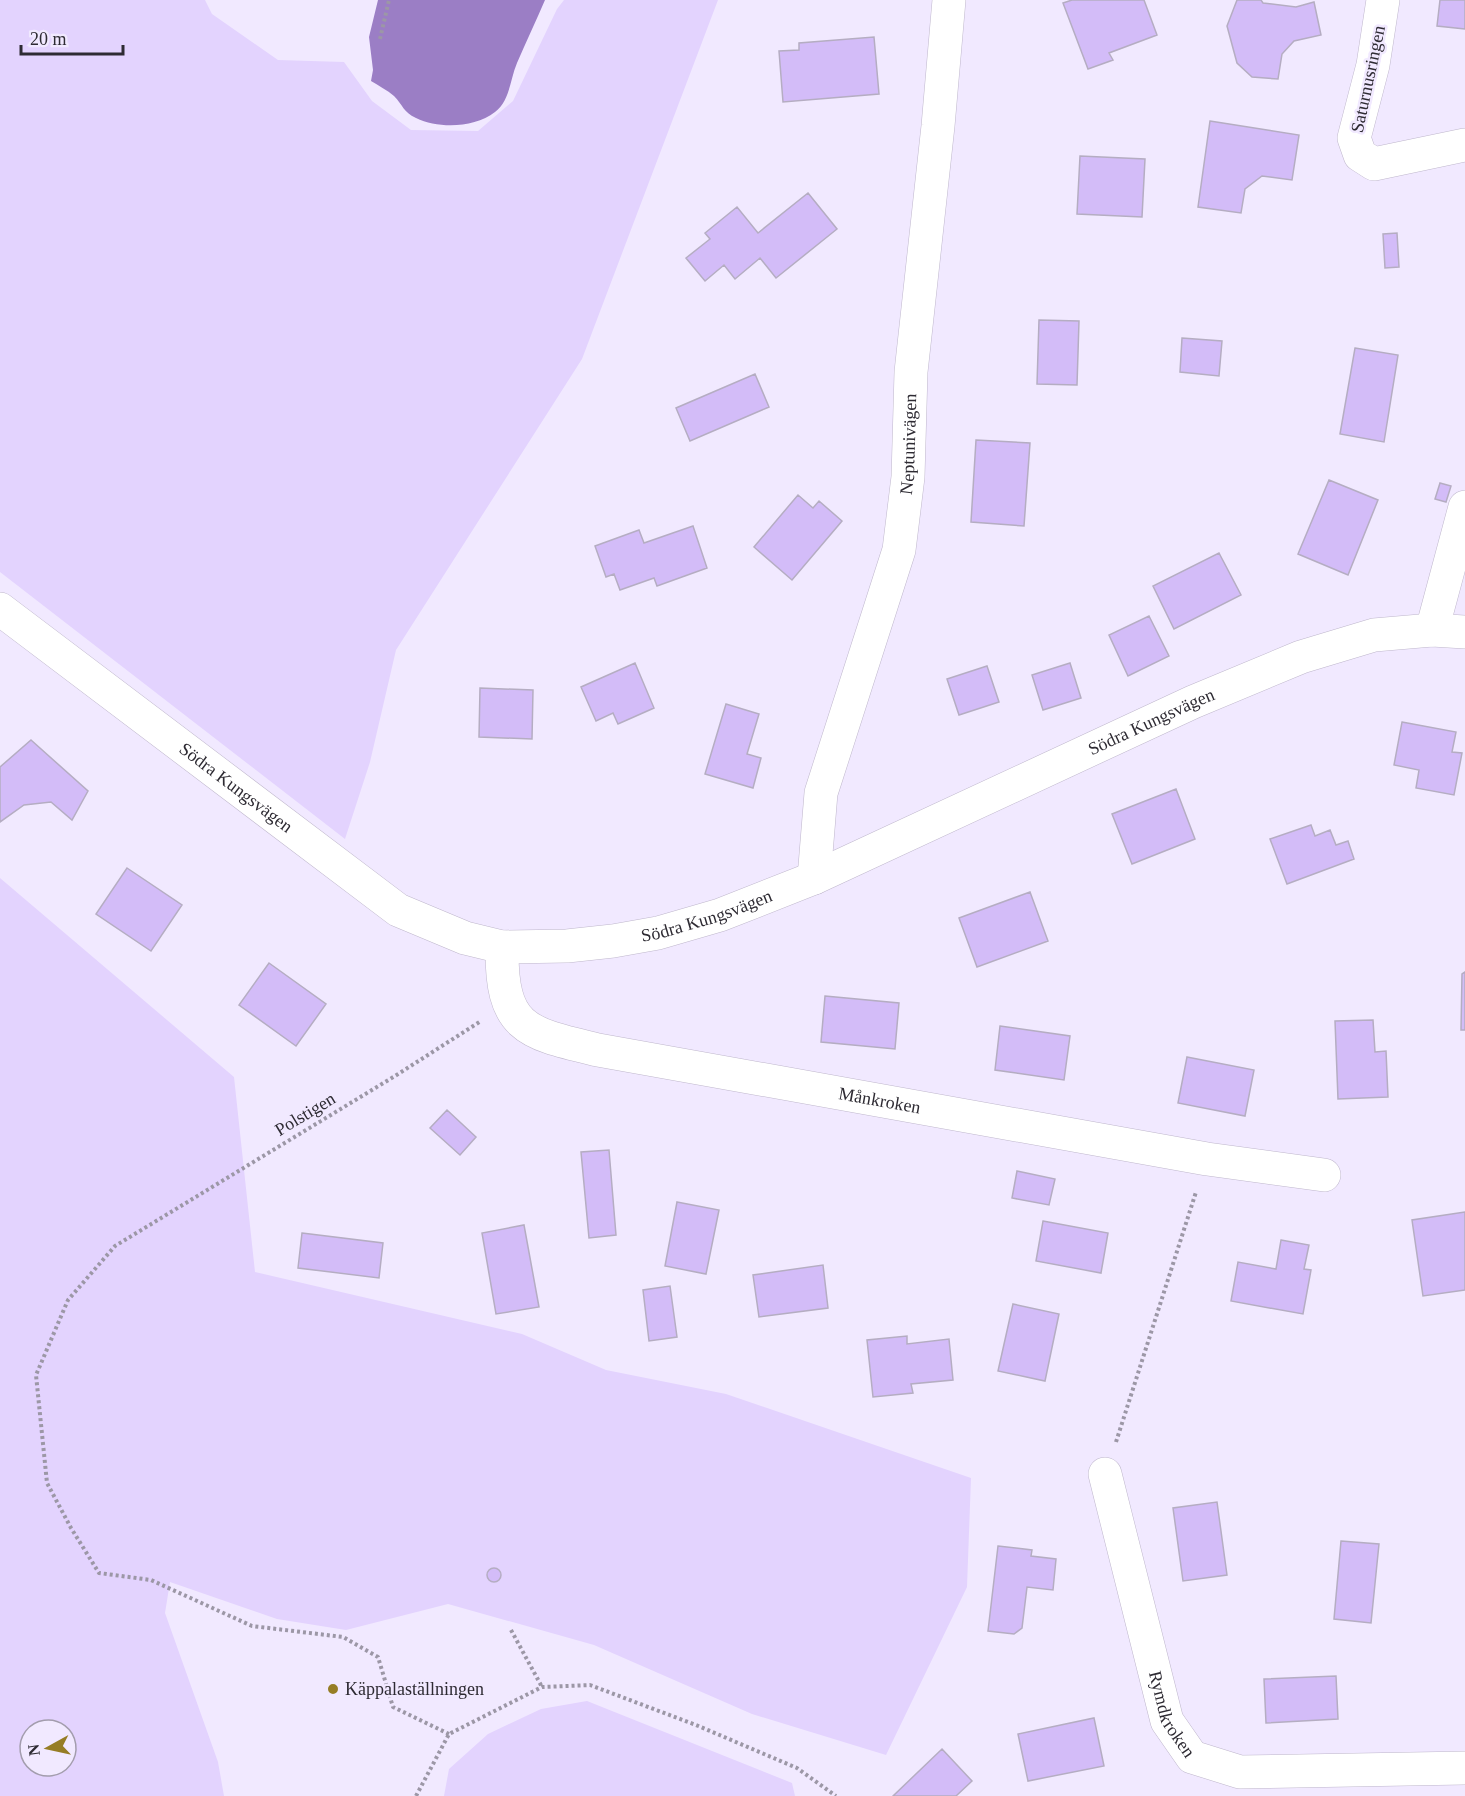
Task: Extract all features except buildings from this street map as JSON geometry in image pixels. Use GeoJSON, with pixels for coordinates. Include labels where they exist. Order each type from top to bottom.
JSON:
{"type":"FeatureCollection","features":[{"type":"Feature","properties":{"kind":"street","name":"Neptunivägen"},"geometry":{"type":"LineString","coordinates":[[814,878],[821,793],[899,550],[908,477],[911,372],[938,126],[949,0]]}},
{"type":"Feature","properties":{"kind":"street","name":"Saturnusringen"},"geometry":{"type":"LineString","coordinates":[[1383,0],[1373,65],[1354,138],[1360,155],[1374,164],[1465,145]]}},
{"type":"Feature","properties":{"kind":"street"},"geometry":{"type":"LineString","coordinates":[[1432,630],[1465,507]]}},
{"type":"Feature","properties":{"kind":"street","name":"Södra Kungsvägen"},"geometry":{"type":"LineString","coordinates":[[0,609],[398,910],[465,938],[502,947],[567,946],[613,941],[658,933],[720,915],[814,878],[1193,702],[1301,657],[1374,635],[1432,630],[1465,632]]}},
{"type":"Feature","properties":{"kind":"street","name":"Månkroken"},"geometry":{"type":"LineString","coordinates":[[502,947],[502,966],[509,1003],[518,1019],[533,1031],[551,1039],[598,1050],[1207,1159],[1324,1174]]}},
{"type":"Feature","properties":{"kind":"street","name":"Rymdkroken"},"geometry":{"type":"LineString","coordinates":[[1105,1474],[1167,1721],[1192,1757],[1240,1772],[1465,1768]]}},
{"type":"Feature","properties":{"kind":"street"},"geometry":{"type":"LineString","coordinates":[[1459,1796],[1465,1768]]}},
{"type":"Feature","properties":{"kind":"path"},"geometry":{"type":"LineString","coordinates":[[380,39],[389,0]]}},
{"type":"Feature","properties":{"kind":"path","name":"Polstigen"},"geometry":{"type":"LineString","coordinates":[[449,1734],[393,1707],[378,1657],[343,1637],[252,1626],[151,1580],[99,1572],[71,1528],[47,1483],[36,1375],[68,1300],[115,1246],[395,1076],[509,1003]]}},
{"type":"Feature","properties":{"kind":"path"},"geometry":{"type":"LineString","coordinates":[[1105,1474],[1207,1159]]}},
{"type":"Feature","properties":{"kind":"path"},"geometry":{"type":"LineString","coordinates":[[511,1630],[542,1687]]}},
{"type":"Feature","properties":{"kind":"path"},"geometry":{"type":"LineString","coordinates":[[416,1796],[449,1734],[542,1687],[590,1685],[696,1725],[797,1768],[836,1796]]}},
{"type":"Feature","properties":{"kind":"shaded area"},"geometry":{"type":"Polygon","coordinates":[[[0,0],[205,0],[212,14],[278,60],[344,62],[372,101],[411,130],[478,131],[513,101],[557,9],[564,0],[718,0],[582,359],[396,650],[370,762],[345,839],[0,572],[0,0]]]}},
{"type":"Feature","properties":{"kind":"shaded area"},"geometry":{"type":"Polygon","coordinates":[[[378,0],[545,0],[517,63],[504,102],[495,112],[477,121],[446,125],[425,122],[412,116],[394,96],[371,81],[373,70],[369,37],[378,0]]]}},
{"type":"Feature","properties":{"kind":"shaded area"},"geometry":{"type":"Polygon","coordinates":[[[0,878],[234,1077],[255,1272],[522,1334],[606,1370],[726,1394],[971,1478],[967,1587],[886,1755],[752,1714],[594,1645],[448,1604],[346,1630],[277,1619],[170,1582],[165,1613],[218,1762],[224,1796],[0,1796],[0,878]]]}},
{"type":"Feature","properties":{"kind":"shaded area"},"geometry":{"type":"Polygon","coordinates":[[[587,1701],[792,1783],[795,1796],[444,1796],[449,1769],[488,1734],[541,1709],[587,1701]]]}},
{"type":"Feature","properties":{"kind":"place","name":"Käppalaställningen"},"geometry":{"type":"Point","coordinates":[333,1689]}}]}
